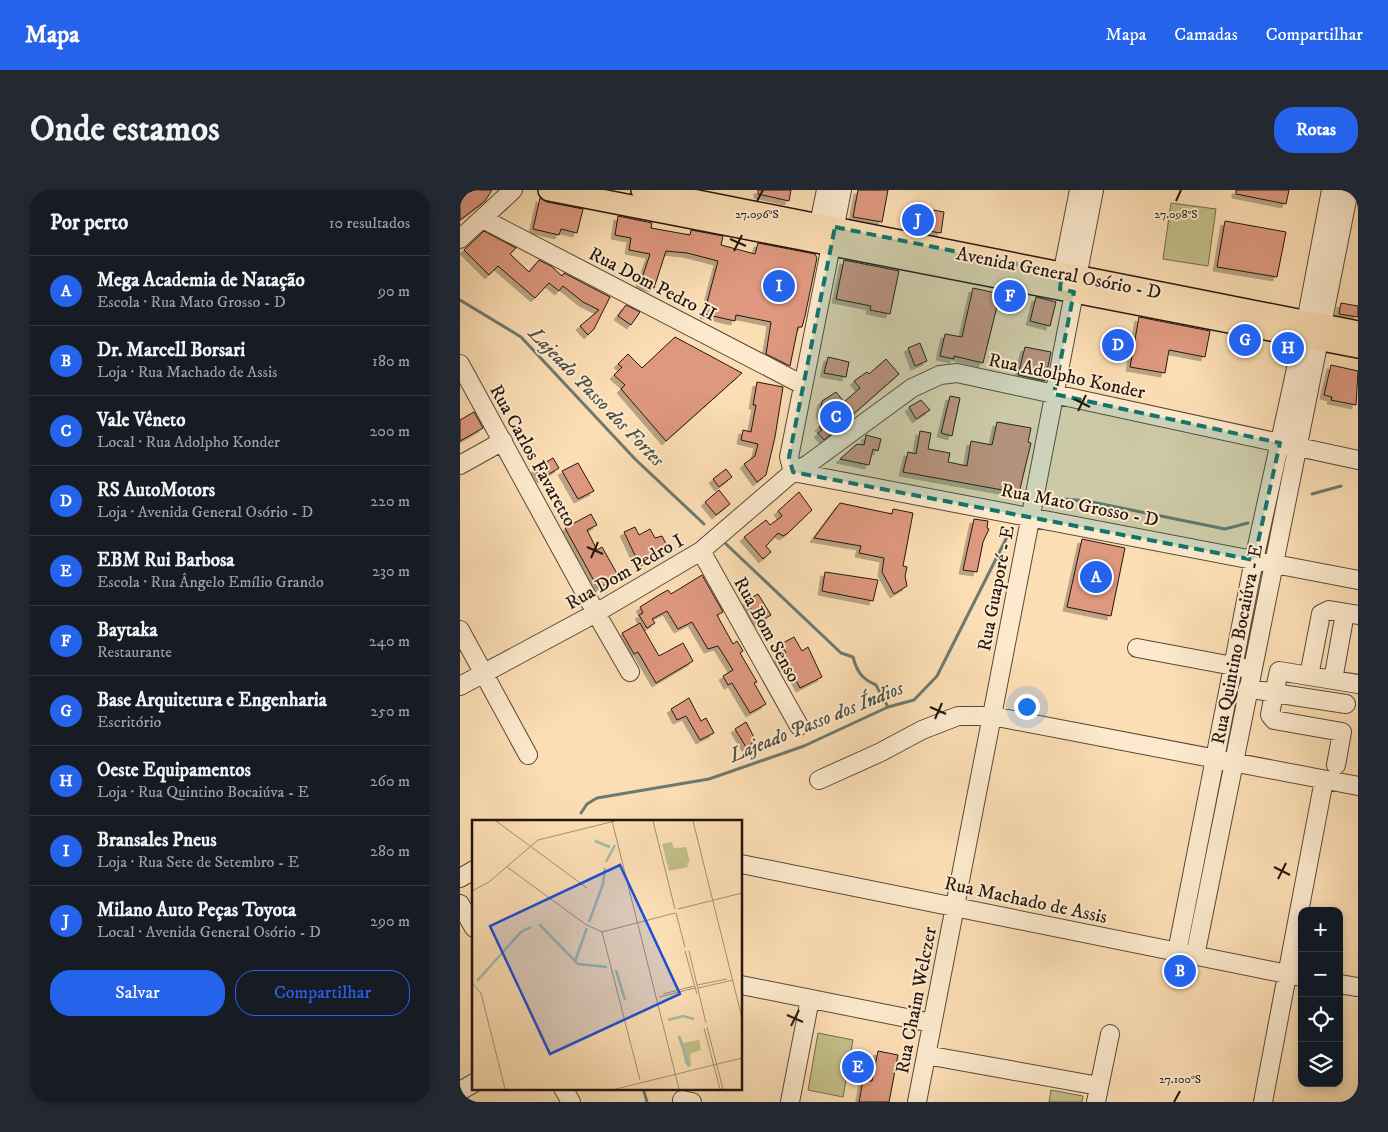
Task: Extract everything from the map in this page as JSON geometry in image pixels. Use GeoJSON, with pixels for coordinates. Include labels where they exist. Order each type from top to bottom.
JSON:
{"type":"FeatureCollection","features":[{"type":"Feature","properties":{"kind":"main road","name":"Avenida General Osório - D"},"geometry":{"type":"LineString","coordinates":[[550,190],[828,232]]}},
{"type":"Feature","properties":{"kind":"main road","name":"Avenida General Osório - D"},"geometry":{"type":"LineString","coordinates":[[642,190],[1068,283],[1312,331],[1358,348]]}},
{"type":"Feature","properties":{"kind":"main road","name":"Avenida General Osório - D"},"geometry":{"type":"LineString","coordinates":[[1312,331],[1358,332]]}},
{"type":"Feature","properties":{"kind":"street"},"geometry":{"type":"LineString","coordinates":[[460,239],[513,190]]}},
{"type":"Feature","properties":{"kind":"street"},"geometry":{"type":"LineString","coordinates":[[826,190],[828,232]]}},
{"type":"Feature","properties":{"kind":"street"},"geometry":{"type":"LineString","coordinates":[[793,472],[789,457],[804,385],[828,232],[842,190]]}},
{"type":"Feature","properties":{"kind":"street","name":"Rua Guaporé - E"},"geometry":{"type":"LineString","coordinates":[[956,906],[1054,394],[1079,190]]}},
{"type":"Feature","properties":{"kind":"street","name":"Rua Guaporé - E"},"geometry":{"type":"LineString","coordinates":[[1068,283],[1094,190]]}},
{"type":"Feature","properties":{"kind":"street","name":"Rua Quintino Bocaiúva - E"},"geometry":{"type":"LineString","coordinates":[[1331,190],[1331,236]]}},
{"type":"Feature","properties":{"kind":"street","name":"Rua Quintino Bocaiúva - E"},"geometry":{"type":"LineString","coordinates":[[1195,956],[1297,446],[1312,331],[1331,236],[1349,190]]}},
{"type":"Feature","properties":{"kind":"street","name":"Rua Dom Pedro II"},"geometry":{"type":"LineString","coordinates":[[482,218],[804,385]]}},
{"type":"Feature","properties":{"kind":"street","name":"Rua Quintino Bocaiúva - E"},"geometry":{"type":"LineString","coordinates":[[1177,952],[1254,560],[1280,443],[1312,331]]}},
{"type":"Feature","properties":{"kind":"street","name":"Rua Carlos Favaretto"},"geometry":{"type":"LineString","coordinates":[[460,364],[630,672]]}},
{"type":"Feature","properties":{"kind":"street","name":"Rua Adolpho Konder"},"geometry":{"type":"LineString","coordinates":[[793,472],[807,465],[912,388],[940,375],[957,373],[1358,460]]}},
{"type":"Feature","properties":{"kind":"street"},"geometry":{"type":"LineString","coordinates":[[460,465],[503,441]]}},
{"type":"Feature","properties":{"kind":"street","name":"Rua Mato Grosso - D"},"geometry":{"type":"LineString","coordinates":[[793,472],[1358,580]]}},
{"type":"Feature","properties":{"kind":"street","name":"Rua Dom Pedro I"},"geometry":{"type":"LineString","coordinates":[[460,686],[596,613],[701,551],[793,472]]}},
{"type":"Feature","properties":{"kind":"street","name":"Rua Bom Senso"},"geometry":{"type":"LineString","coordinates":[[701,551],[799,726]]}},
{"type":"Feature","properties":{"kind":"street"},"geometry":{"type":"LineString","coordinates":[[1309,676],[1321,614],[1329,610],[1352,614],[1333,680]]}},
{"type":"Feature","properties":{"kind":"street"},"geometry":{"type":"LineString","coordinates":[[460,630],[528,755]]}},
{"type":"Feature","properties":{"kind":"street"},"geometry":{"type":"LineString","coordinates":[[1137,648],[1252,670]]}},
{"type":"Feature","properties":{"kind":"street"},"geometry":{"type":"LineString","coordinates":[[1336,765],[1342,732],[1346,704],[1354,683],[1279,671],[1270,715],[1274,720],[1342,732]]}},
{"type":"Feature","properties":{"kind":"street"},"geometry":{"type":"LineString","coordinates":[[1248,688],[1346,704]]}},
{"type":"Feature","properties":{"kind":"street"},"geometry":{"type":"LineString","coordinates":[[820,780],[881,752],[922,730],[958,716],[992,716],[1358,786]]}},
{"type":"Feature","properties":{"kind":"street"},"geometry":{"type":"LineString","coordinates":[[1263,1102],[1294,976],[1324,780]]}},
{"type":"Feature","properties":{"kind":"street"},"geometry":{"type":"LineString","coordinates":[[1197,852],[1215,856]]}},
{"type":"Feature","properties":{"kind":"street","name":"Rua Machado de Assis"},"geometry":{"type":"LineString","coordinates":[[742,864],[956,906],[1294,976]]}},
{"type":"Feature","properties":{"kind":"street"},"geometry":{"type":"LineString","coordinates":[[460,878],[472,871]]}},
{"type":"Feature","properties":{"kind":"street"},"geometry":{"type":"LineString","coordinates":[[460,904],[472,925]]}},
{"type":"Feature","properties":{"kind":"street","name":"Rua Chaim Welczer"},"geometry":{"type":"LineString","coordinates":[[917,1102],[956,906]]}},
{"type":"Feature","properties":{"kind":"street"},"geometry":{"type":"LineString","coordinates":[[742,985],[932,1023]]}},
{"type":"Feature","properties":{"kind":"street"},"geometry":{"type":"LineString","coordinates":[[1343,985],[1358,987]]}},
{"type":"Feature","properties":{"kind":"street"},"geometry":{"type":"LineString","coordinates":[[790,1102],[810,999]]}},
{"type":"Feature","properties":{"kind":"street"},"geometry":{"type":"LineString","coordinates":[[926,1055],[1097,1094],[1110,1034]]}},
{"type":"Feature","properties":{"kind":"street"},"geometry":{"type":"LineString","coordinates":[[460,1091],[472,1084]]}},
{"type":"Feature","properties":{"kind":"street"},"geometry":{"type":"LineString","coordinates":[[564,1090],[571,1102]]}},
{"type":"Feature","properties":{"kind":"highlighted area"},"geometry":{"type":"Polygon","coordinates":[[[835,227],[1062,273],[1060,289],[1074,292],[1054,394],[1280,443],[1254,560],[793,472],[789,457],[835,227]]]}},
{"type":"Feature","properties":{"kind":"shaded area"},"geometry":{"type":"Polygon","coordinates":[[[1171,203],[1216,209],[1208,266],[1163,259],[1171,203]]]}},
{"type":"Feature","properties":{"kind":"shaded area"},"geometry":{"type":"Polygon","coordinates":[[[818,1033],[853,1040],[843,1097],[808,1090],[818,1033]]]}},
{"type":"Feature","properties":{"kind":"shaded area"},"geometry":{"type":"Polygon","coordinates":[[[1051,1090],[1083,1096],[1082,1102],[1049,1102],[1051,1090]]]}},
{"type":"Feature","properties":{"kind":"building"},"geometry":{"type":"Polygon","coordinates":[[[460,190],[492,190],[485,201],[460,220],[460,190]]]}},
{"type":"Feature","properties":{"kind":"building"},"geometry":{"type":"Polygon","coordinates":[[[758,190],[791,190],[789,201],[758,194],[758,190]]]}},
{"type":"Feature","properties":{"kind":"building"},"geometry":{"type":"Polygon","coordinates":[[[858,190],[888,190],[882,222],[853,217],[858,190]]]}},
{"type":"Feature","properties":{"kind":"building"},"geometry":{"type":"Polygon","coordinates":[[[1236,190],[1289,190],[1286,204],[1236,194],[1236,190]]]}},
{"type":"Feature","properties":{"kind":"building"},"geometry":{"type":"Polygon","coordinates":[[[540,198],[547,202],[583,209],[577,233],[561,229],[559,235],[533,229],[540,198]]]}},
{"type":"Feature","properties":{"kind":"building"},"geometry":{"type":"Polygon","coordinates":[[[933,210],[944,212],[941,233],[910,228],[912,211],[927,213],[927,211],[932,212],[933,210]]]}},
{"type":"Feature","properties":{"kind":"building"},"geometry":{"type":"Polygon","coordinates":[[[618,216],[652,223],[651,228],[690,235],[691,230],[723,236],[721,245],[755,254],[758,243],[815,254],[817,258],[805,316],[802,327],[798,327],[790,366],[766,354],[771,322],[736,315],[735,321],[704,314],[718,261],[687,253],[666,251],[654,288],[640,284],[650,254],[629,250],[631,238],[615,235],[618,216]]]}},
{"type":"Feature","properties":{"kind":"building"},"geometry":{"type":"Polygon","coordinates":[[[1225,221],[1286,232],[1277,277],[1217,267],[1225,221]]]}},
{"type":"Feature","properties":{"kind":"building"},"geometry":{"type":"Polygon","coordinates":[[[484,231],[516,248],[510,254],[529,272],[539,260],[551,266],[562,276],[564,273],[610,297],[594,329],[588,335],[580,326],[599,310],[583,302],[563,286],[559,291],[549,283],[535,298],[498,266],[489,275],[464,250],[484,231]]]}},
{"type":"Feature","properties":{"kind":"building"},"geometry":{"type":"Polygon","coordinates":[[[844,260],[899,271],[890,314],[870,310],[871,306],[836,299],[844,260]]]}},
{"type":"Feature","properties":{"kind":"building"},"geometry":{"type":"Polygon","coordinates":[[[973,288],[1000,294],[983,363],[954,356],[954,359],[940,356],[945,334],[962,337],[973,288]]]}},
{"type":"Feature","properties":{"kind":"building"},"geometry":{"type":"Polygon","coordinates":[[[1003,291],[1018,294],[1016,304],[1001,301],[1003,291]]]}},
{"type":"Feature","properties":{"kind":"building"},"geometry":{"type":"Polygon","coordinates":[[[1036,297],[1056,302],[1050,326],[1030,321],[1036,297]]]}},
{"type":"Feature","properties":{"kind":"building"},"geometry":{"type":"Polygon","coordinates":[[[1341,303],[1358,306],[1358,317],[1339,314],[1341,303]]]}},
{"type":"Feature","properties":{"kind":"building"},"geometry":{"type":"Polygon","coordinates":[[[626,305],[640,312],[631,325],[618,316],[626,305]]]}},
{"type":"Feature","properties":{"kind":"building"},"geometry":{"type":"Polygon","coordinates":[[[1139,317],[1210,331],[1205,357],[1169,350],[1165,373],[1130,367],[1139,317]]]}},
{"type":"Feature","properties":{"kind":"building"},"geometry":{"type":"Polygon","coordinates":[[[675,337],[742,373],[666,441],[621,389],[625,385],[614,375],[622,367],[618,364],[628,354],[642,368],[675,337]]]}},
{"type":"Feature","properties":{"kind":"building"},"geometry":{"type":"Polygon","coordinates":[[[920,343],[927,361],[915,366],[908,348],[920,343]]]}},
{"type":"Feature","properties":{"kind":"building"},"geometry":{"type":"Polygon","coordinates":[[[1025,347],[1051,352],[1045,381],[1018,375],[1025,347]]]}},
{"type":"Feature","properties":{"kind":"building"},"geometry":{"type":"Polygon","coordinates":[[[828,357],[849,362],[846,377],[824,373],[828,357]]]}},
{"type":"Feature","properties":{"kind":"building"},"geometry":{"type":"Polygon","coordinates":[[[886,359],[899,374],[824,440],[818,433],[822,430],[819,427],[826,421],[820,413],[822,401],[836,392],[844,402],[860,388],[854,381],[867,372],[869,374],[886,359]]]}},
{"type":"Feature","properties":{"kind":"building"},"geometry":{"type":"Polygon","coordinates":[[[1331,365],[1358,371],[1356,405],[1331,400],[1332,397],[1324,395],[1331,365]]]}},
{"type":"Feature","properties":{"kind":"building"},"geometry":{"type":"Polygon","coordinates":[[[757,382],[783,387],[775,437],[766,475],[757,482],[744,464],[755,456],[758,444],[741,440],[743,430],[751,432],[756,405],[753,405],[757,382]]]}},
{"type":"Feature","properties":{"kind":"building"},"geometry":{"type":"Polygon","coordinates":[[[950,396],[960,398],[952,436],[941,433],[950,396]]]}},
{"type":"Feature","properties":{"kind":"building"},"geometry":{"type":"Polygon","coordinates":[[[921,400],[930,410],[916,419],[909,407],[921,400]]]}},
{"type":"Feature","properties":{"kind":"building"},"geometry":{"type":"Polygon","coordinates":[[[474,412],[483,428],[460,441],[460,420],[474,412]]]}},
{"type":"Feature","properties":{"kind":"building"},"geometry":{"type":"Polygon","coordinates":[[[997,422],[1031,428],[1028,442],[1031,443],[1019,493],[903,472],[908,452],[916,454],[920,431],[931,433],[928,449],[950,453],[948,462],[967,466],[971,441],[992,445],[997,422]]]}},
{"type":"Feature","properties":{"kind":"building"},"geometry":{"type":"Polygon","coordinates":[[[866,435],[881,439],[878,451],[873,449],[869,465],[840,459],[857,444],[864,445],[866,435]]]}},
{"type":"Feature","properties":{"kind":"building"},"geometry":{"type":"Polygon","coordinates":[[[553,458],[559,468],[541,479],[535,469],[553,458]]]}},
{"type":"Feature","properties":{"kind":"building"},"geometry":{"type":"Polygon","coordinates":[[[578,463],[594,491],[578,499],[562,471],[578,463]]]}},
{"type":"Feature","properties":{"kind":"building"},"geometry":{"type":"Polygon","coordinates":[[[726,469],[732,477],[719,487],[713,479],[726,469]]]}},
{"type":"Feature","properties":{"kind":"building"},"geometry":{"type":"Polygon","coordinates":[[[719,490],[730,504],[716,515],[705,502],[719,490]]]}},
{"type":"Feature","properties":{"kind":"building"},"geometry":{"type":"Polygon","coordinates":[[[799,492],[812,510],[788,533],[783,536],[778,533],[766,546],[771,552],[763,559],[744,537],[766,520],[770,525],[782,516],[778,511],[799,492]]]}},
{"type":"Feature","properties":{"kind":"building"},"geometry":{"type":"Polygon","coordinates":[[[840,503],[892,514],[893,509],[913,513],[903,566],[907,567],[905,576],[907,586],[894,594],[882,572],[884,558],[859,553],[861,546],[814,538],[840,503]]]}},
{"type":"Feature","properties":{"kind":"building"},"geometry":{"type":"Polygon","coordinates":[[[591,514],[597,525],[587,530],[597,550],[602,547],[619,577],[598,588],[565,528],[591,514]]]}},
{"type":"Feature","properties":{"kind":"building"},"geometry":{"type":"Polygon","coordinates":[[[974,519],[988,521],[987,528],[989,529],[983,542],[977,572],[963,570],[974,519]]]}},
{"type":"Feature","properties":{"kind":"building"},"geometry":{"type":"Polygon","coordinates":[[[635,527],[639,535],[650,529],[655,538],[662,536],[668,548],[640,566],[624,532],[635,527]]]}},
{"type":"Feature","properties":{"kind":"building"},"geometry":{"type":"Polygon","coordinates":[[[1082,539],[1125,548],[1111,616],[1067,607],[1082,539]]]}},
{"type":"Feature","properties":{"kind":"building"},"geometry":{"type":"Polygon","coordinates":[[[825,572],[878,580],[873,601],[822,591],[825,572]]]}},
{"type":"Feature","properties":{"kind":"building"},"geometry":{"type":"Polygon","coordinates":[[[702,575],[723,612],[717,615],[733,644],[737,641],[743,651],[740,653],[757,682],[754,683],[766,704],[750,713],[732,683],[728,685],[723,676],[733,670],[718,646],[708,649],[692,622],[678,629],[667,611],[652,619],[655,623],[647,628],[639,615],[643,613],[640,607],[668,590],[671,594],[702,575]]]}},
{"type":"Feature","properties":{"kind":"building"},"geometry":{"type":"Polygon","coordinates":[[[758,594],[771,615],[759,622],[746,601],[758,594]]]}},
{"type":"Feature","properties":{"kind":"building"},"geometry":{"type":"Polygon","coordinates":[[[640,623],[659,656],[683,643],[693,661],[656,683],[638,652],[634,654],[622,633],[640,623]]]}},
{"type":"Feature","properties":{"kind":"building"},"geometry":{"type":"Polygon","coordinates":[[[794,637],[802,651],[808,647],[822,677],[800,688],[788,665],[784,668],[778,657],[786,653],[781,644],[794,637]]]}},
{"type":"Feature","properties":{"kind":"building"},"geometry":{"type":"Polygon","coordinates":[[[689,698],[701,721],[706,718],[714,733],[700,740],[686,716],[677,720],[671,709],[689,698]]]}},
{"type":"Feature","properties":{"kind":"building"},"geometry":{"type":"Polygon","coordinates":[[[746,722],[756,741],[746,747],[735,729],[746,722]]]}},
{"type":"Feature","properties":{"kind":"building"},"geometry":{"type":"Polygon","coordinates":[[[878,1051],[898,1055],[889,1102],[859,1102],[863,1080],[872,1081],[878,1051]]]}},
{"type":"Feature","properties":{"kind":"waterway","name":"Lajeado Passo dos Fortes"},"geometry":{"type":"LineString","coordinates":[[460,300],[521,337],[635,459],[704,524]]}},
{"type":"Feature","properties":{"kind":"waterway","name":"Lajeado Passo dos Índios"},"geometry":{"type":"LineString","coordinates":[[1312,494],[1341,486]]}},
{"type":"Feature","properties":{"kind":"waterway","name":"Lajeado Passo dos Índios"},"geometry":{"type":"LineString","coordinates":[[1053,498],[1087,501],[1225,529],[1248,523]]}},
{"type":"Feature","properties":{"kind":"waterway","name":"Lajeado Passo dos Índios"},"geometry":{"type":"LineString","coordinates":[[581,813],[587,804],[597,798],[709,779],[804,746],[888,707],[914,700],[937,676],[1007,537]]}},
{"type":"Feature","properties":{"kind":"waterway","name":"Lajeado Passo dos Fortes"},"geometry":{"type":"LineString","coordinates":[[726,544],[841,653],[853,657],[856,667],[867,680],[876,685],[888,707]]}},
{"type":"Feature","properties":{"kind":"waterway","name":"Lajeado Passo dos Índios"},"geometry":{"type":"LineString","coordinates":[[644,1090],[647,1102]]}},
{"type":"Feature","properties":{"kind":"place","name":"Milano Auto Peças Toyota"},"geometry":{"type":"Point","coordinates":[918,220]}},
{"type":"Feature","properties":{"kind":"place","name":"Bransales Pneus"},"geometry":{"type":"Point","coordinates":[779,286]}},
{"type":"Feature","properties":{"kind":"place","name":"Baytaka"},"geometry":{"type":"Point","coordinates":[1010,296]}},
{"type":"Feature","properties":{"kind":"place","name":"Base Arquitetura e Engenharia"},"geometry":{"type":"Point","coordinates":[1245,340]}},
{"type":"Feature","properties":{"kind":"place","name":"RS AutoMotors"},"geometry":{"type":"Point","coordinates":[1118,345]}},
{"type":"Feature","properties":{"kind":"place","name":"Oeste Equipamentos"},"geometry":{"type":"Point","coordinates":[1288,348]}},
{"type":"Feature","properties":{"kind":"place","name":"Vale Vêneto"},"geometry":{"type":"Point","coordinates":[836,417]}},
{"type":"Feature","properties":{"kind":"place","name":"Mega Academia de Natação"},"geometry":{"type":"Point","coordinates":[1096,577]}},
{"type":"Feature","properties":{"kind":"place","name":"Dr. Marcell Borsari"},"geometry":{"type":"Point","coordinates":[1180,971]}},
{"type":"Feature","properties":{"kind":"place","name":"EBM Rui Barbosa"},"geometry":{"type":"Point","coordinates":[858,1067]}}]}
